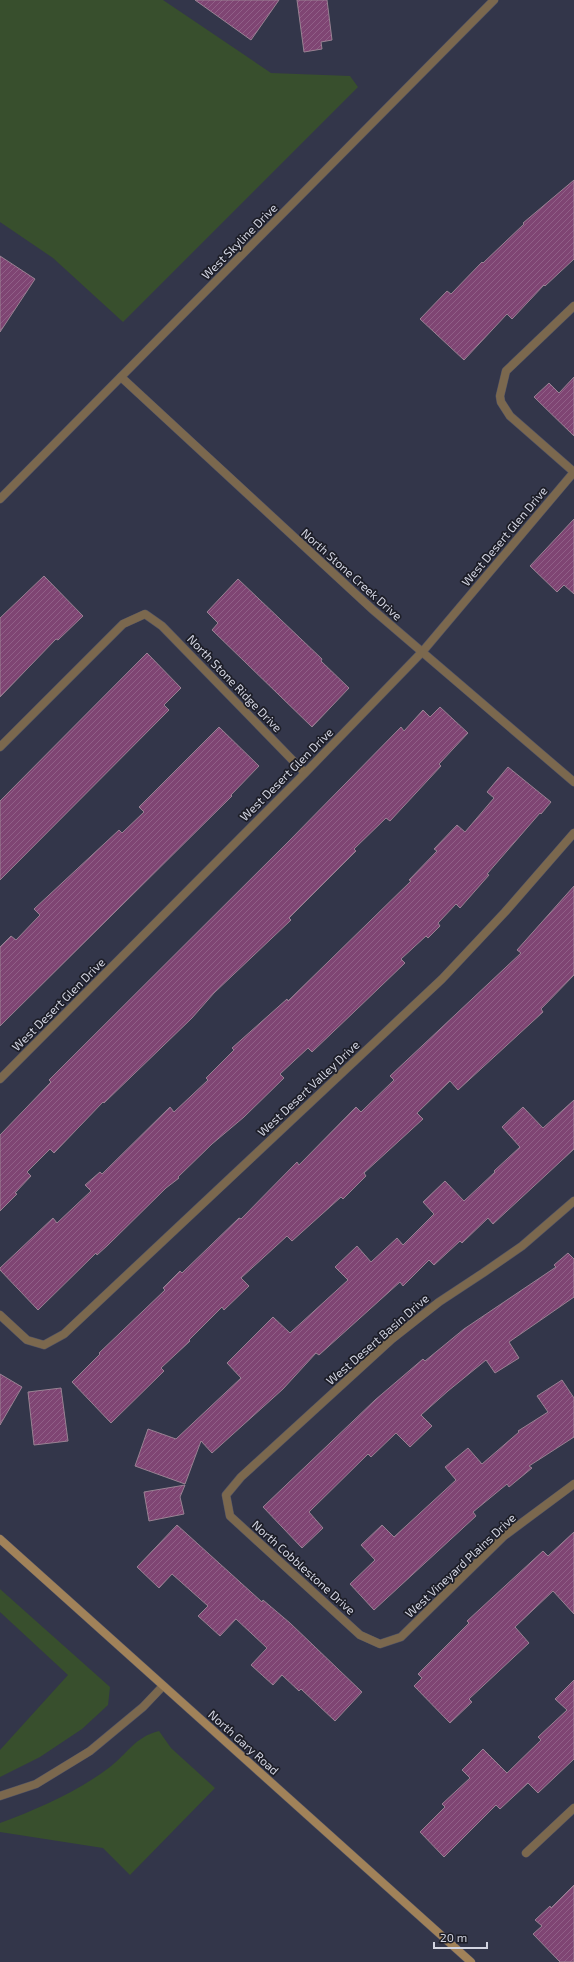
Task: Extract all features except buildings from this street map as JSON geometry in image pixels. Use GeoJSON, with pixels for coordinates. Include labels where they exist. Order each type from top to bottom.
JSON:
{"type":"FeatureCollection","features":[{"type":"Feature","properties":{"kind":"main road","name":"North Gary Road"},"geometry":{"type":"LineString","coordinates":[[0,1539],[471,1962]]}},
{"type":"Feature","properties":{"kind":"street","name":"West Skyline Drive"},"geometry":{"type":"LineString","coordinates":[[0,498],[232,266],[494,0]]}},
{"type":"Feature","properties":{"kind":"street"},"geometry":{"type":"LineString","coordinates":[[574,306],[506,372],[501,386],[501,402],[510,416],[574,472]]}},
{"type":"Feature","properties":{"kind":"street","name":"North Stone Creek Drive"},"geometry":{"type":"LineString","coordinates":[[121,377],[372,609],[423,651],[574,782]]}},
{"type":"Feature","properties":{"kind":"street","name":"West Desert Glen Drive"},"geometry":{"type":"LineString","coordinates":[[0,1079],[305,773],[423,651],[574,472]]}},
{"type":"Feature","properties":{"kind":"street","name":"North Stone Ridge Drive"},"geometry":{"type":"LineString","coordinates":[[0,747],[123,624],[145,614],[162,626],[305,773]]}},
{"type":"Feature","properties":{"kind":"street","name":"West Desert Valley Drive"},"geometry":{"type":"LineString","coordinates":[[0,1315],[28,1340],[44,1345],[64,1334],[442,979],[505,912],[574,834]]}},
{"type":"Feature","properties":{"kind":"street","name":"West Desert Basin Drive"},"geometry":{"type":"LineString","coordinates":[[226,1496],[241,1477],[392,1339],[439,1302],[483,1274],[522,1246],[574,1201]]}},
{"type":"Feature","properties":{"kind":"street","name":"West Vineyard Plains Drive"},"geometry":{"type":"LineString","coordinates":[[380,1644],[401,1638],[504,1536],[574,1484]]}},
{"type":"Feature","properties":{"kind":"street","name":"North Cobblestone Drive"},"geometry":{"type":"LineString","coordinates":[[226,1496],[230,1516],[360,1635],[380,1644]]}},
{"type":"Feature","properties":{"kind":"street"},"geometry":{"type":"LineString","coordinates":[[0,1796],[36,1784],[90,1751],[143,1707],[163,1686]]}},
{"type":"Feature","properties":{"kind":"street"},"geometry":{"type":"LineString","coordinates":[[526,1853],[574,1808]]}},
{"type":"Feature","properties":{"kind":"green space"},"geometry":{"type":"Polygon","coordinates":[[[0,0],[163,0],[271,73],[350,76],[358,87],[123,322],[53,258],[0,222],[0,0]]]}},
{"type":"Feature","properties":{"kind":"green space"},"geometry":{"type":"Polygon","coordinates":[[[0,1589],[110,1687],[108,1705],[82,1729],[40,1757],[0,1777],[0,1750],[68,1675],[0,1612],[0,1589]]]}},
{"type":"Feature","properties":{"kind":"green space"},"geometry":{"type":"Polygon","coordinates":[[[159,1731],[171,1748],[215,1788],[130,1875],[103,1848],[0,1832],[0,1823],[43,1806],[71,1792],[110,1767],[138,1741],[159,1731]]]}}]}
